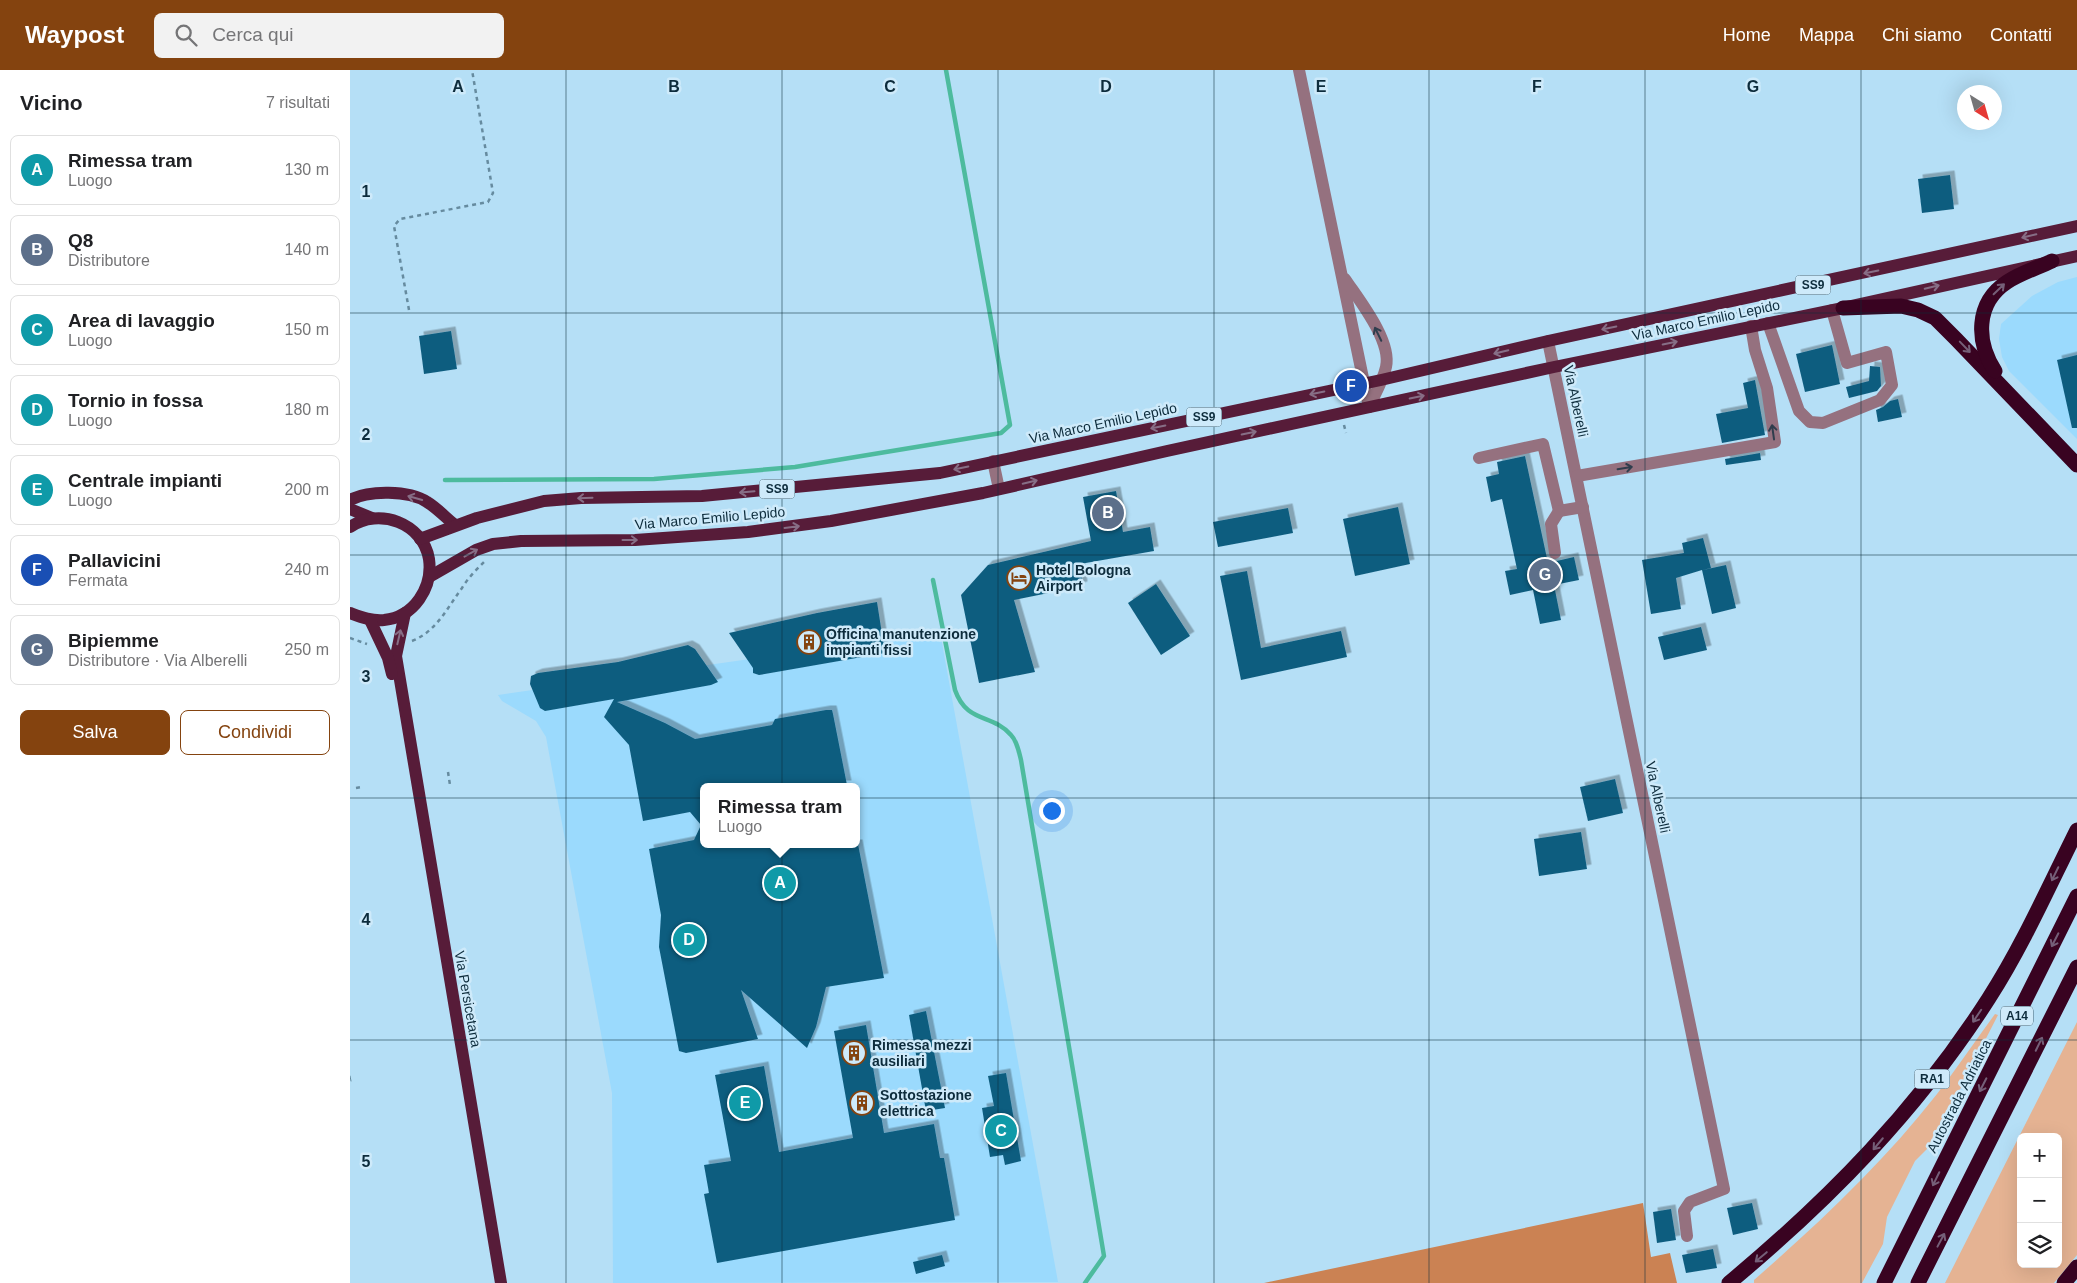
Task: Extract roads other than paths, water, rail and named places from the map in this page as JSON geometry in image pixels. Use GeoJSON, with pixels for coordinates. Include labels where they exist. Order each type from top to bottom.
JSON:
{"type":"FeatureCollection","features":[{"type":"Feature","properties":{"kind":"highway"},"geometry":{"type":"LineString","coordinates":[[2010,395],[1984,351],[1980,337],[1986,306],[1994,294],[2006,283],[2052,261]]}},
{"type":"Feature","properties":{"kind":"highway"},"geometry":{"type":"LineString","coordinates":[[1838,309],[1900,306],[1918,310],[1934,318],[2077,466]]}},
{"type":"Feature","properties":{"kind":"highway","name":"RA1"},"geometry":{"type":"LineString","coordinates":[[1730,1283],[1829,1195],[1873,1150],[1923,1091],[1959,1044],[2010,963],[2077,830]]}},
{"type":"Feature","properties":{"kind":"highway","name":"Autostrada Adriatica"},"geometry":{"type":"LineString","coordinates":[[1884,1283],[2077,896]]}},
{"type":"Feature","properties":{"kind":"highway","name":"A14"},"geometry":{"type":"LineString","coordinates":[[1918,1283],[2077,967]]}},
{"type":"Feature","properties":{"kind":"highway"},"geometry":{"type":"LineString","coordinates":[[2064,1283],[2077,1267]]}},
{"type":"Feature","properties":{"kind":"main road","name":"Via Marco Emilio Lepido"},"geometry":{"type":"LineString","coordinates":[[420,539],[455,525],[544,501],[581,498],[702,496],[940,473],[1381,380],[1548,341],[2077,226]]}},
{"type":"Feature","properties":{"kind":"main road","name":"Via Marco Emilio Lepido"},"geometry":{"type":"LineString","coordinates":[[429,577],[476,550],[493,544],[529,540],[635,540],[740,533],[831,522],[1000,489],[1369,407],[1768,322],[1838,309],[2077,256]]}},
{"type":"Feature","properties":{"kind":"main road"},"geometry":{"type":"LineString","coordinates":[[350,500],[369,493],[411,496],[427,502],[455,525]]}},
{"type":"Feature","properties":{"kind":"main road"},"geometry":{"type":"LineString","coordinates":[[350,509],[372,518]]}},
{"type":"Feature","properties":{"kind":"main road"},"geometry":{"type":"LineString","coordinates":[[350,527],[357,522],[372,518],[383,518],[400,522],[420,539],[428,559],[429,577],[424,593],[418,602],[404,613],[383,620],[370,620],[350,613]]}},
{"type":"Feature","properties":{"kind":"main road","name":"Via Persicetana"},"geometry":{"type":"LineString","coordinates":[[404,613],[396,656],[404,694],[406,720],[501,1283]]}},
{"type":"Feature","properties":{"kind":"main road","name":"Via Persicetana"},"geometry":{"type":"LineString","coordinates":[[370,620],[388,658],[406,720]]}},
{"type":"Feature","properties":{"kind":"street"},"geometry":{"type":"LineString","coordinates":[[1299,70],[1369,407]]}},
{"type":"Feature","properties":{"kind":"street"},"geometry":{"type":"LineString","coordinates":[[1341,275],[1367,312],[1383,344],[1386,357],[1386,366],[1369,407]]}},
{"type":"Feature","properties":{"kind":"street"},"geometry":{"type":"LineString","coordinates":[[1768,322],[1799,411],[1810,422],[1823,422],[1880,400],[1892,385],[1886,352],[1847,363],[1838,309]]}},
{"type":"Feature","properties":{"kind":"street"},"geometry":{"type":"LineString","coordinates":[[1577,476],[1775,442],[1767,388],[1755,350],[1751,326]]}},
{"type":"Feature","properties":{"kind":"street","name":"Via Alberelli"},"geometry":{"type":"LineString","coordinates":[[1548,341],[1724,1189],[1690,1202],[1684,1211],[1687,1236]]}},
{"type":"Feature","properties":{"kind":"street"},"geometry":{"type":"LineString","coordinates":[[1767,388],[1785,372]]}},
{"type":"Feature","properties":{"kind":"street"},"geometry":{"type":"LineString","coordinates":[[1479,458],[1543,444],[1560,511]]}},
{"type":"Feature","properties":{"kind":"street"},"geometry":{"type":"LineString","coordinates":[[993,461],[1000,489]]}},
{"type":"Feature","properties":{"kind":"street"},"geometry":{"type":"LineString","coordinates":[[1555,552],[1551,524],[1560,511],[1583,507]]}},
{"type":"Feature","properties":{"kind":"waterway"},"geometry":{"type":"LineString","coordinates":[[445,480],[654,479],[795,467],[1001,433],[1010,425],[946,70]]}},
{"type":"Feature","properties":{"kind":"waterway"},"geometry":{"type":"LineString","coordinates":[[933,580],[955,690],[960,701],[973,713],[1004,728],[1013,737],[1021,760],[1104,1256],[1085,1283]]}},
{"type":"Feature","properties":{"kind":"tram line"},"geometry":{"type":"LineString","coordinates":[[350,1076],[351,1081]]}},
{"type":"Feature","properties":{"kind":"place","name":"Pallavicini"},"geometry":{"type":"Point","coordinates":[1351,386]}},
{"type":"Feature","properties":{"kind":"place","name":"Q8"},"geometry":{"type":"Point","coordinates":[1108,513]}},
{"type":"Feature","properties":{"kind":"place","name":"Bipiemme"},"geometry":{"type":"Point","coordinates":[1545,575]}},
{"type":"Feature","properties":{"kind":"place","name":"Hotel Bologna Airport"},"geometry":{"type":"Point","coordinates":[1019,578]}},
{"type":"Feature","properties":{"kind":"place","name":"Officina manutenzione impianti fissi"},"geometry":{"type":"Point","coordinates":[809,642]}},
{"type":"Feature","properties":{"kind":"place","name":"Rimessa tram"},"geometry":{"type":"Point","coordinates":[780,883]}},
{"type":"Feature","properties":{"kind":"place","name":"Tornio in fossa"},"geometry":{"type":"Point","coordinates":[689,940]}},
{"type":"Feature","properties":{"kind":"place","name":"Rimessa mezzi ausiliari"},"geometry":{"type":"Point","coordinates":[854,1053]}},
{"type":"Feature","properties":{"kind":"place","name":"Centrale impianti"},"geometry":{"type":"Point","coordinates":[745,1103]}},
{"type":"Feature","properties":{"kind":"place","name":"Sottostazione elettrica"},"geometry":{"type":"Point","coordinates":[862,1103]}},
{"type":"Feature","properties":{"kind":"place","name":"Area di lavaggio"},"geometry":{"type":"Point","coordinates":[1001,1131]}}]}
